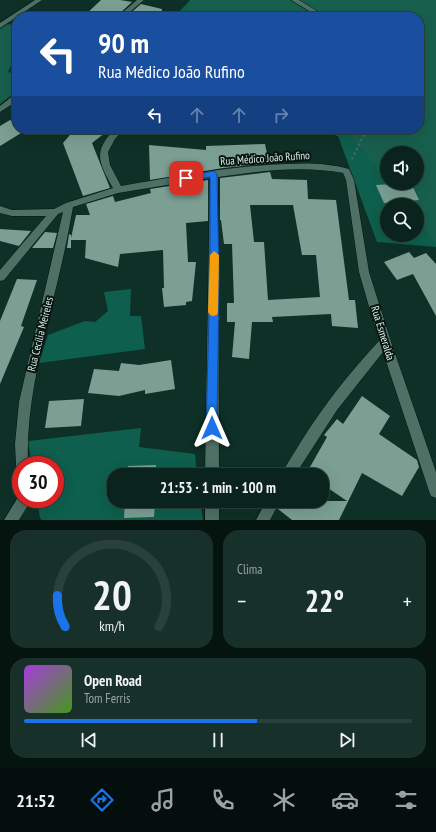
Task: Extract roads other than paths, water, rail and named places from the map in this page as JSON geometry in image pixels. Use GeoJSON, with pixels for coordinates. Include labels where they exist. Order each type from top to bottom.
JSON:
{"type":"FeatureCollection","features":[{"type":"Feature","properties":{"kind":"street"},"geometry":{"type":"LineString","coordinates":[[21,12],[39,0]]}},
{"type":"Feature","properties":{"kind":"street"},"geometry":{"type":"LineString","coordinates":[[126,12],[141,0]]}},
{"type":"Feature","properties":{"kind":"street"},"geometry":{"type":"LineString","coordinates":[[294,0],[315,12]]}},
{"type":"Feature","properties":{"kind":"street"},"geometry":{"type":"LineString","coordinates":[[0,26],[12,18]]}},
{"type":"Feature","properties":{"kind":"street"},"geometry":{"type":"LineString","coordinates":[[0,110],[12,101]]}},
{"type":"Feature","properties":{"kind":"street"},"geometry":{"type":"LineString","coordinates":[[116,134],[104,148],[103,155],[104,164],[118,190]]}},
{"type":"Feature","properties":{"kind":"street","name":"Rua Médico João Rufino"},"geometry":{"type":"LineString","coordinates":[[0,209],[12,213],[55,212],[70,205],[118,190],[214,174],[288,166],[320,166],[346,171]]}},
{"type":"Feature","properties":{"kind":"street","name":"Rua Esmeralda"},"geometry":{"type":"LineString","coordinates":[[346,171],[350,180],[364,272],[385,342],[436,490]]}},
{"type":"Feature","properties":{"kind":"street"},"geometry":{"type":"LineString","coordinates":[[212,468],[211,382],[214,276],[214,174]]}},
{"type":"Feature","properties":{"kind":"street","name":"Rua Cecília Meireles"},"geometry":{"type":"LineString","coordinates":[[22,456],[24,410],[31,368],[55,274],[70,205]]}},
{"type":"Feature","properties":{"kind":"street"},"geometry":{"type":"LineString","coordinates":[[0,277],[55,212]]}},
{"type":"Feature","properties":{"kind":"street"},"geometry":{"type":"LineString","coordinates":[[292,468],[306,443],[342,392],[362,366],[385,342]]}},
{"type":"Feature","properties":{"kind":"street"},"geometry":{"type":"LineString","coordinates":[[11,520],[18,508]]}},
{"type":"Feature","properties":{"kind":"street"},"geometry":{"type":"LineString","coordinates":[[212,508],[212,520]]}},
{"type":"Feature","properties":{"kind":"street"},"geometry":{"type":"LineString","coordinates":[[263,520],[269,508]]}}]}
